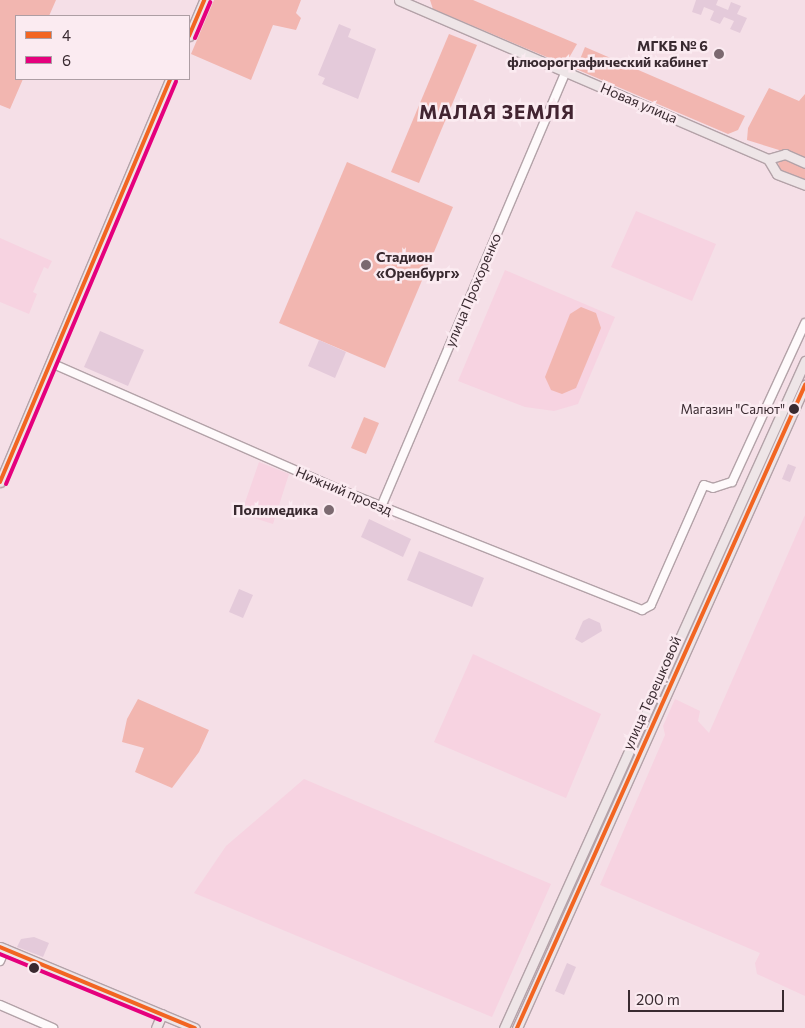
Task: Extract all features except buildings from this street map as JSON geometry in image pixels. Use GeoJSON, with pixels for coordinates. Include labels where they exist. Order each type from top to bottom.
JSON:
{"type":"FeatureCollection","features":[{"type":"Feature","properties":{"kind":"main road"},"geometry":{"type":"LineString","coordinates":[[190,34],[204,0]]}},
{"type":"Feature","properties":{"kind":"main road","name":"Новая улица"},"geometry":{"type":"LineString","coordinates":[[399,0],[768,159],[777,174],[805,186]]}},
{"type":"Feature","properties":{"kind":"main road"},"geometry":{"type":"LineString","coordinates":[[0,482],[170,80]]}},
{"type":"Feature","properties":{"kind":"main road","name":"Новая улица"},"geometry":{"type":"LineString","coordinates":[[768,159],[784,154],[805,163]]}},
{"type":"Feature","properties":{"kind":"main road","name":"улица Терешковой"},"geometry":{"type":"LineString","coordinates":[[504,1028],[652,692],[804,364]]}},
{"type":"Feature","properties":{"kind":"main road","name":"улица Терешковой"},"geometry":{"type":"LineString","coordinates":[[518,1028],[650,728],[805,385]]}},
{"type":"Feature","properties":{"kind":"main road"},"geometry":{"type":"LineString","coordinates":[[3,948],[195,1028]]}},
{"type":"Feature","properties":{"kind":"main road"},"geometry":{"type":"LineString","coordinates":[[156,1028],[162,1014]]}},
{"type":"Feature","properties":{"kind":"street","name":"улица Прохоренко"},"geometry":{"type":"LineString","coordinates":[[381,507],[566,72]]}},
{"type":"Feature","properties":{"kind":"street"},"geometry":{"type":"LineString","coordinates":[[772,433],[757,427],[805,323]]}},
{"type":"Feature","properties":{"kind":"street","name":"Нижний проезд"},"geometry":{"type":"LineString","coordinates":[[51,363],[381,507],[642,610],[651,605],[704,485],[713,488],[732,482],[757,427]]}},
{"type":"Feature","properties":{"kind":"street"},"geometry":{"type":"LineString","coordinates":[[0,961],[3,948]]}},
{"type":"Feature","properties":{"kind":"street"},"geometry":{"type":"LineString","coordinates":[[0,1005],[53,1028]]}},
{"type":"Feature","properties":{"kind":"shaded area"},"geometry":{"type":"Polygon","coordinates":[[[0,0],[56,0],[49,15],[15,15],[15,80],[23,80],[10,109],[0,105],[0,0]]]}},
{"type":"Feature","properties":{"kind":"shaded area"},"geometry":{"type":"Polygon","coordinates":[[[214,0],[301,0],[296,13],[301,18],[296,30],[273,25],[251,80],[191,54],[214,0]]]}},
{"type":"Feature","properties":{"kind":"shaded area"},"geometry":{"type":"Polygon","coordinates":[[[430,0],[473,0],[577,44],[566,63],[561,63],[433,9],[430,0]]]}},
{"type":"Feature","properties":{"kind":"shaded area"},"geometry":{"type":"Polygon","coordinates":[[[449,34],[477,45],[419,183],[391,172],[449,34]]]}},
{"type":"Feature","properties":{"kind":"shaded area"},"geometry":{"type":"Polygon","coordinates":[[[585,47],[745,116],[738,130],[728,134],[576,69],[585,47]]]}},
{"type":"Feature","properties":{"kind":"shaded area"},"geometry":{"type":"Polygon","coordinates":[[[769,88],[799,101],[805,94],[805,158],[747,140],[748,128],[769,88]]]}},
{"type":"Feature","properties":{"kind":"shaded area"},"geometry":{"type":"Polygon","coordinates":[[[786,159],[805,167],[805,182],[779,170],[778,161],[786,159]]]}},
{"type":"Feature","properties":{"kind":"shaded area","name":"Стадион «Оренбург»"},"geometry":{"type":"Polygon","coordinates":[[[347,162],[453,207],[385,368],[279,323],[347,162]]]}},
{"type":"Feature","properties":{"kind":"shaded area"},"geometry":{"type":"Polygon","coordinates":[[[636,211],[716,244],[692,301],[611,267],[636,211]]]}},
{"type":"Feature","properties":{"kind":"shaded area"},"geometry":{"type":"Polygon","coordinates":[[[0,238],[52,261],[48,269],[44,267],[33,292],[37,294],[29,314],[0,302],[0,238]]]}},
{"type":"Feature","properties":{"kind":"shaded area"},"geometry":{"type":"Polygon","coordinates":[[[505,270],[615,317],[578,404],[554,411],[525,407],[458,381],[505,270]]]}},
{"type":"Feature","properties":{"kind":"shaded area"},"geometry":{"type":"Polygon","coordinates":[[[581,307],[596,313],[601,328],[576,388],[562,394],[551,390],[545,377],[570,314],[581,307]]]}},
{"type":"Feature","properties":{"kind":"shaded area"},"geometry":{"type":"Polygon","coordinates":[[[364,417],[379,423],[366,454],[351,448],[364,417]]]}},
{"type":"Feature","properties":{"kind":"shaded area"},"geometry":{"type":"Polygon","coordinates":[[[259,462],[289,474],[273,524],[241,514],[259,462]]]}},
{"type":"Feature","properties":{"kind":"shaded area"},"geometry":{"type":"Polygon","coordinates":[[[805,515],[805,996],[757,974],[755,963],[760,953],[600,885],[665,735],[663,726],[675,699],[700,711],[698,721],[709,733],[805,515]]]}},
{"type":"Feature","properties":{"kind":"shaded area"},"geometry":{"type":"Polygon","coordinates":[[[473,654],[601,714],[566,798],[434,742],[473,654]]]}},
{"type":"Feature","properties":{"kind":"shaded area"},"geometry":{"type":"Polygon","coordinates":[[[138,699],[209,730],[199,752],[172,788],[135,772],[144,748],[122,742],[127,719],[138,699]]]}},
{"type":"Feature","properties":{"kind":"shaded area"},"geometry":{"type":"Polygon","coordinates":[[[304,779],[551,884],[492,1017],[194,893],[226,846],[304,779]]]}},
{"type":"Feature","properties":{"kind":"transit line","name":"4"},"geometry":{"type":"LineString","coordinates":[[190,34],[204,0]]}},
{"type":"Feature","properties":{"kind":"transit line","name":"6"},"geometry":{"type":"LineString","coordinates":[[195,38],[210,2]]}},
{"type":"Feature","properties":{"kind":"transit line","name":"4"},"geometry":{"type":"LineString","coordinates":[[0,482],[170,80]]}},
{"type":"Feature","properties":{"kind":"transit line","name":"6"},"geometry":{"type":"LineString","coordinates":[[6,484],[176,81]]}},
{"type":"Feature","properties":{"kind":"transit line","name":"4"},"geometry":{"type":"LineString","coordinates":[[517,1028],[805,385]]}},
{"type":"Feature","properties":{"kind":"transit line","name":"4"},"geometry":{"type":"LineString","coordinates":[[0,947],[195,1028]]}},
{"type":"Feature","properties":{"kind":"transit line","name":"6"},"geometry":{"type":"LineString","coordinates":[[0,954],[160,1020]]}},
{"type":"Feature","properties":{"kind":"place","name":"МГКБ № 6 флюорографический кабинет"},"geometry":{"type":"Point","coordinates":[719,54]}},
{"type":"Feature","properties":{"kind":"place","name":"Стадион «Оренбург»"},"geometry":{"type":"Point","coordinates":[366,265]}},
{"type":"Feature","properties":{"kind":"place","name":"Магазин \"Салют\""},"geometry":{"type":"Point","coordinates":[794,409]}},
{"type":"Feature","properties":{"kind":"place","name":"Полимедика"},"geometry":{"type":"Point","coordinates":[329,510]}},
{"type":"Feature","properties":{"kind":"district","name":"МАЛАЯ ЗЕМЛЯ"},"geometry":{"type":"Point","coordinates":[497,112]}}]}
